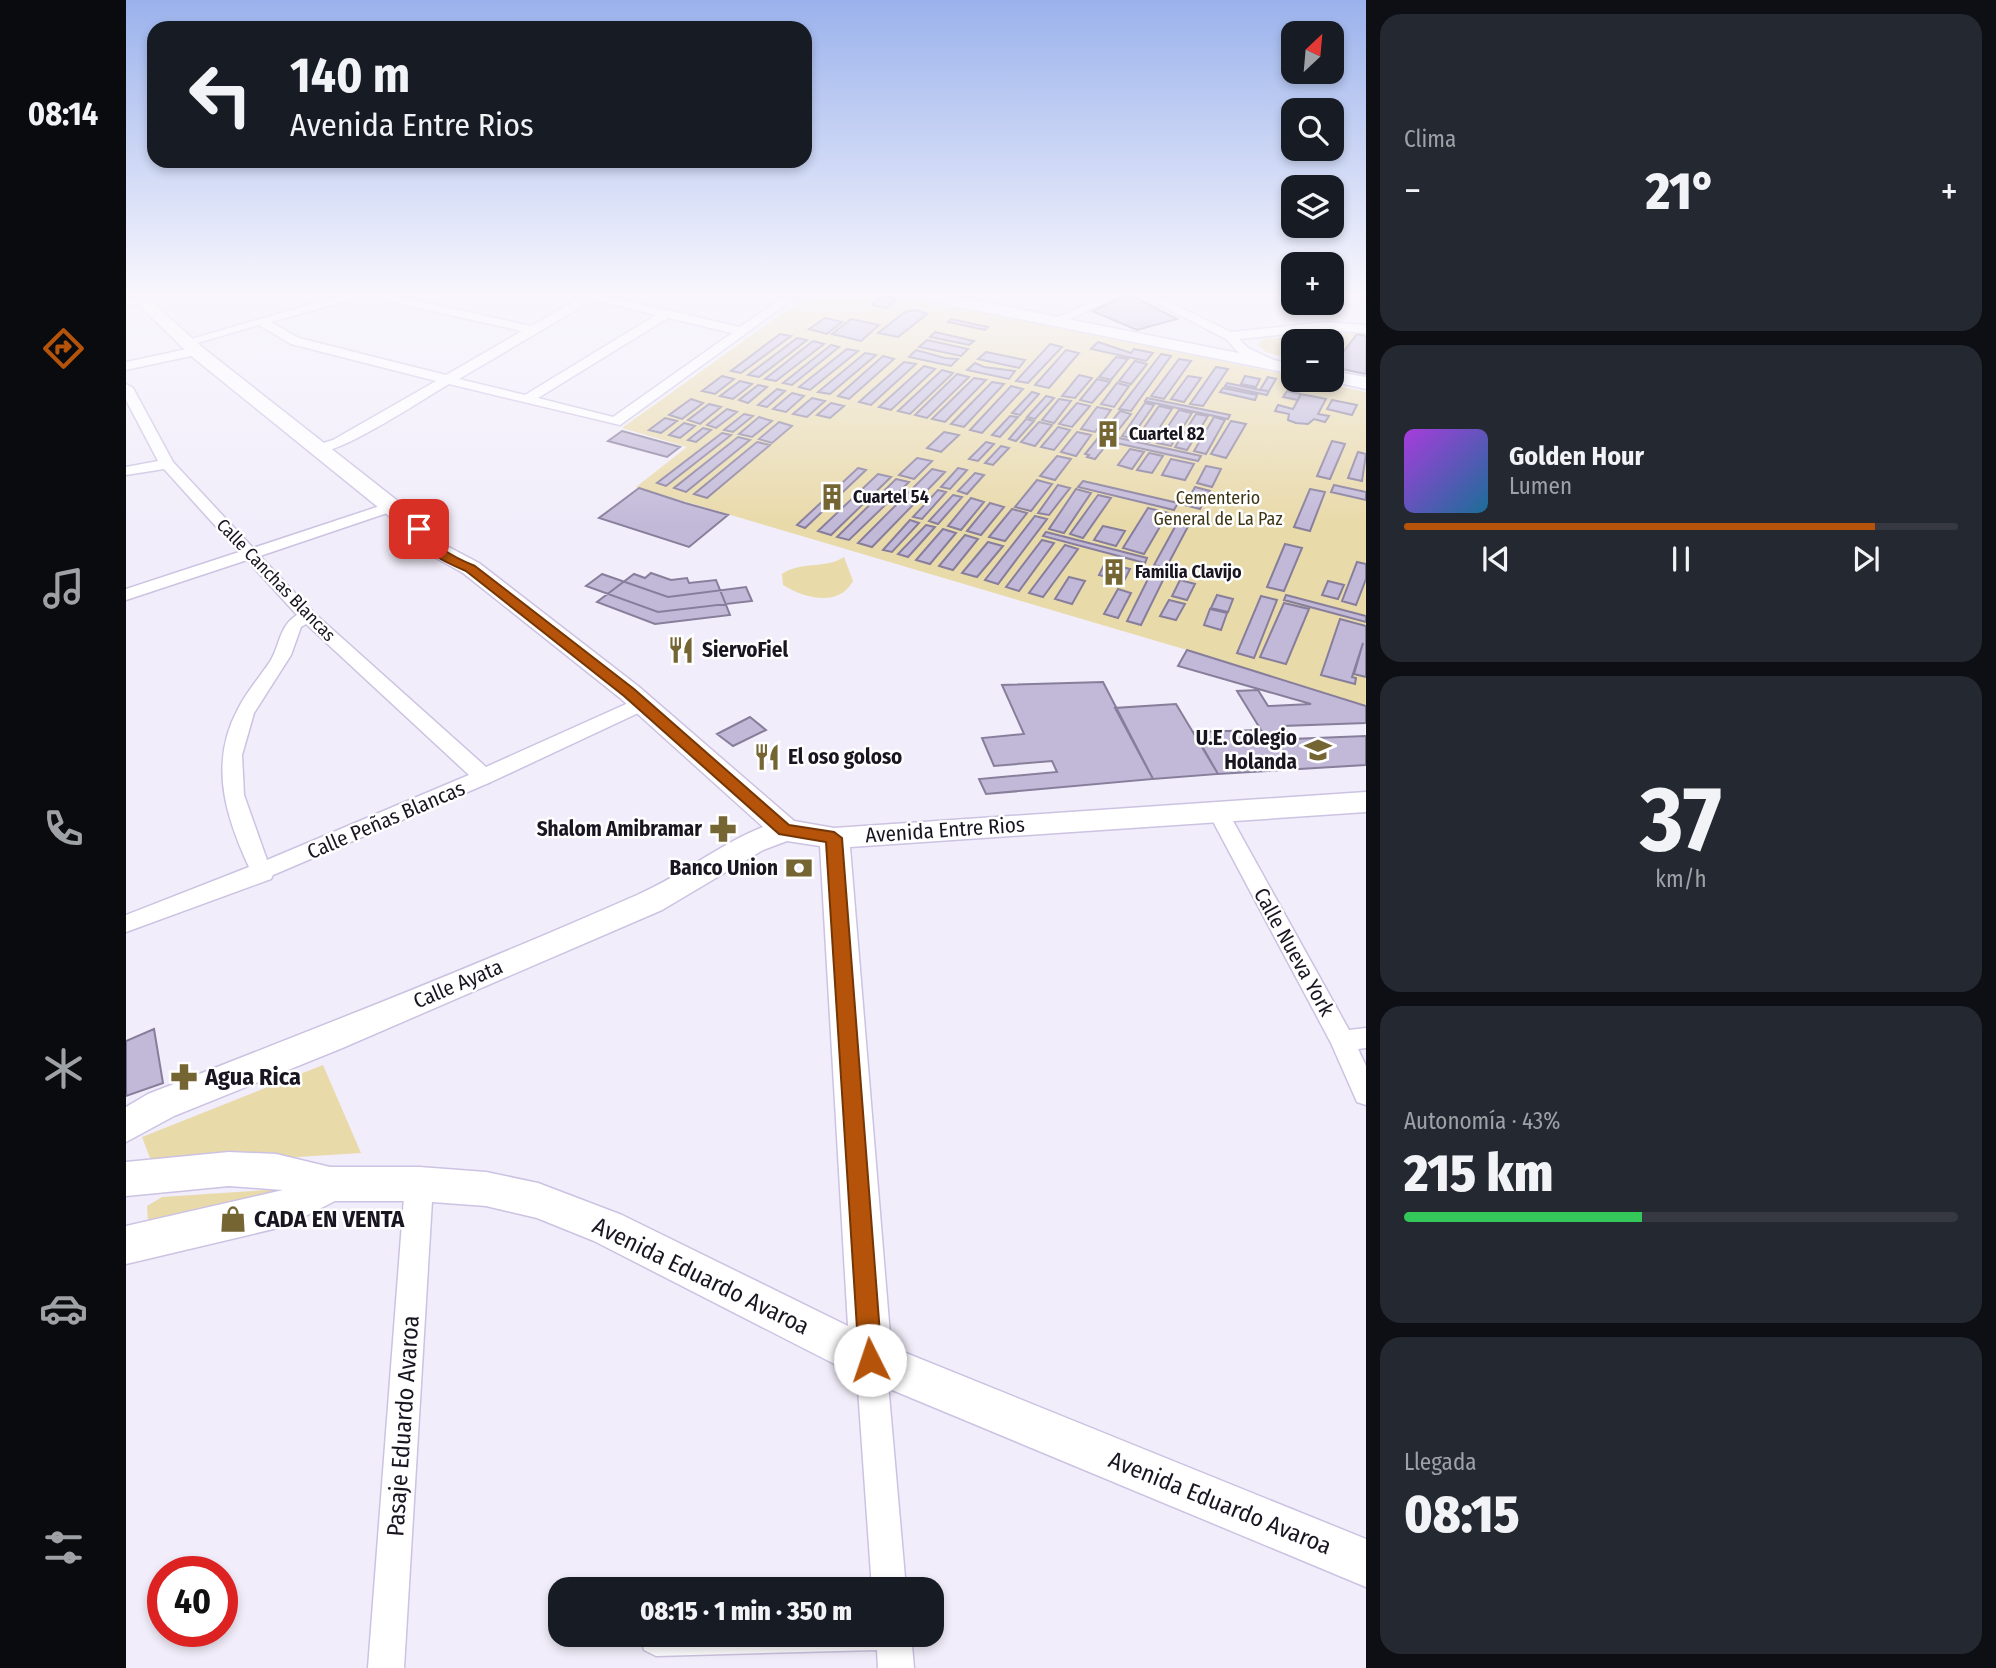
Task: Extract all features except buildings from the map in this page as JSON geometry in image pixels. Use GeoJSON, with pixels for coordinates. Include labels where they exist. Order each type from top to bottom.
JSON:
{"type":"FeatureCollection","features":[{"type":"Feature","properties":{"kind":"main road"},"geometry":{"type":"LineString","coordinates":[[220,370],[419,529],[427,544],[444,557],[471,568],[642,704],[785,830]]}},
{"type":"Feature","properties":{"kind":"main road"},"geometry":{"type":"LineString","coordinates":[[1344,378],[1366,383]]}},
{"type":"Feature","properties":{"kind":"main road","name":"Avenida Entre Rios"},"geometry":{"type":"LineString","coordinates":[[785,830],[834,838],[1366,802]]}},
{"type":"Feature","properties":{"kind":"main road","name":"Calle Ayata"},"geometry":{"type":"LineString","coordinates":[[126,1126],[161,1105],[328,1039],[651,902],[752,843],[785,830]]}},
{"type":"Feature","properties":{"kind":"main road"},"geometry":{"type":"LineString","coordinates":[[834,838],[870,1360]]}},
{"type":"Feature","properties":{"kind":"main road","name":"Avenida Eduardo Avaroa"},"geometry":{"type":"LineString","coordinates":[[126,1179],[229,1169],[276,1171],[330,1184],[419,1184],[486,1189],[538,1201],[608,1228],[870,1360],[1366,1563]]}},
{"type":"Feature","properties":{"kind":"main road","name":"Avenida Eduardo Avaroa"},"geometry":{"type":"LineString","coordinates":[[126,1245],[286,1208],[330,1184]]}},
{"type":"Feature","properties":{"kind":"street"},"geometry":{"type":"LineString","coordinates":[[414,370],[615,422],[687,370]]}},
{"type":"Feature","properties":{"kind":"street"},"geometry":{"type":"LineString","coordinates":[[320,449],[338,443],[467,370]]}},
{"type":"Feature","properties":{"kind":"street"},"geometry":{"type":"LineString","coordinates":[[528,399],[575,370]]}},
{"type":"Feature","properties":{"kind":"street","name":"Calle Canchas Blancas"},"geometry":{"type":"LineString","coordinates":[[126,388],[167,464],[307,617],[484,777]]}},
{"type":"Feature","properties":{"kind":"street"},"geometry":{"type":"LineString","coordinates":[[126,471],[167,464]]}},
{"type":"Feature","properties":{"kind":"street"},"geometry":{"type":"LineString","coordinates":[[126,595],[391,507]]}},
{"type":"Feature","properties":{"kind":"street"},"geometry":{"type":"LineString","coordinates":[[263,873],[244,833],[231,791],[231,760],[245,712],[282,656],[294,624],[307,617]]}},
{"type":"Feature","properties":{"kind":"street","name":"Calle Peñas Blancas"},"geometry":{"type":"LineString","coordinates":[[126,924],[263,873],[484,777],[642,704]]}},
{"type":"Feature","properties":{"kind":"street","name":"Calle Nueva York"},"geometry":{"type":"LineString","coordinates":[[1218,812],[1354,1040],[1366,1094]]}},
{"type":"Feature","properties":{"kind":"street","name":"Pasaje Eduardo Avaroa"},"geometry":{"type":"LineString","coordinates":[[386,1668],[419,1184]]}},
{"type":"Feature","properties":{"kind":"street"},"geometry":{"type":"LineString","coordinates":[[870,1360],[888,1577]]}},
{"type":"Feature","properties":{"kind":"street"},"geometry":{"type":"LineString","coordinates":[[894,1647],[896,1668]]}},
{"type":"Feature","properties":{"kind":"green space","name":"Cementerio General de La Paz"},"geometry":{"type":"Polygon","coordinates":[[[703,370],[1263,370],[1281,374],[1281,392],[1344,392],[1344,387],[1366,392],[1366,706],[1187,650],[636,487],[687,447],[622,428],[703,370]]]}},
{"type":"Feature","properties":{"kind":"green space"},"geometry":{"type":"Polygon","coordinates":[[[844,557],[853,581],[839,595],[830,598],[810,597],[783,585],[782,574],[789,570],[829,563],[844,557]]]}},
{"type":"Feature","properties":{"kind":"green space"},"geometry":{"type":"Polygon","coordinates":[[[323,1065],[361,1153],[153,1166],[142,1137],[323,1065]]]}},
{"type":"Feature","properties":{"kind":"green space"},"geometry":{"type":"Polygon","coordinates":[[[312,1187],[148,1221],[147,1206],[162,1197],[312,1187]]]}},
{"type":"Feature","properties":{"kind":"place","name":"Cuartel 82"},"geometry":{"type":"Point","coordinates":[1108,434]}},
{"type":"Feature","properties":{"kind":"place","name":"Cuartel 54"},"geometry":{"type":"Point","coordinates":[832,497]}},
{"type":"Feature","properties":{"kind":"place","name":"Familia Clavijo"},"geometry":{"type":"Point","coordinates":[1114,572]}},
{"type":"Feature","properties":{"kind":"place","name":"SiervoFiel"},"geometry":{"type":"Point","coordinates":[681,650]}},
{"type":"Feature","properties":{"kind":"place","name":"U.E. Colegio Holanda"},"geometry":{"type":"Point","coordinates":[1318,750]}},
{"type":"Feature","properties":{"kind":"place","name":"El oso goloso"},"geometry":{"type":"Point","coordinates":[767,757]}},
{"type":"Feature","properties":{"kind":"place","name":"Shalom Amibramar"},"geometry":{"type":"Point","coordinates":[723,829]}},
{"type":"Feature","properties":{"kind":"place","name":"Banco Union"},"geometry":{"type":"Point","coordinates":[799,868]}},
{"type":"Feature","properties":{"kind":"place","name":"Agua Rica"},"geometry":{"type":"Point","coordinates":[184,1077]}},
{"type":"Feature","properties":{"kind":"place","name":"CADA EN VENTA"},"geometry":{"type":"Point","coordinates":[233,1219]}},
{"type":"Feature","properties":{"kind":"route"},"geometry":{"type":"LineString","coordinates":[[419,529],[427,544],[444,557],[471,568],[629,692],[785,830],[834,838],[870,1360]]}}]}
